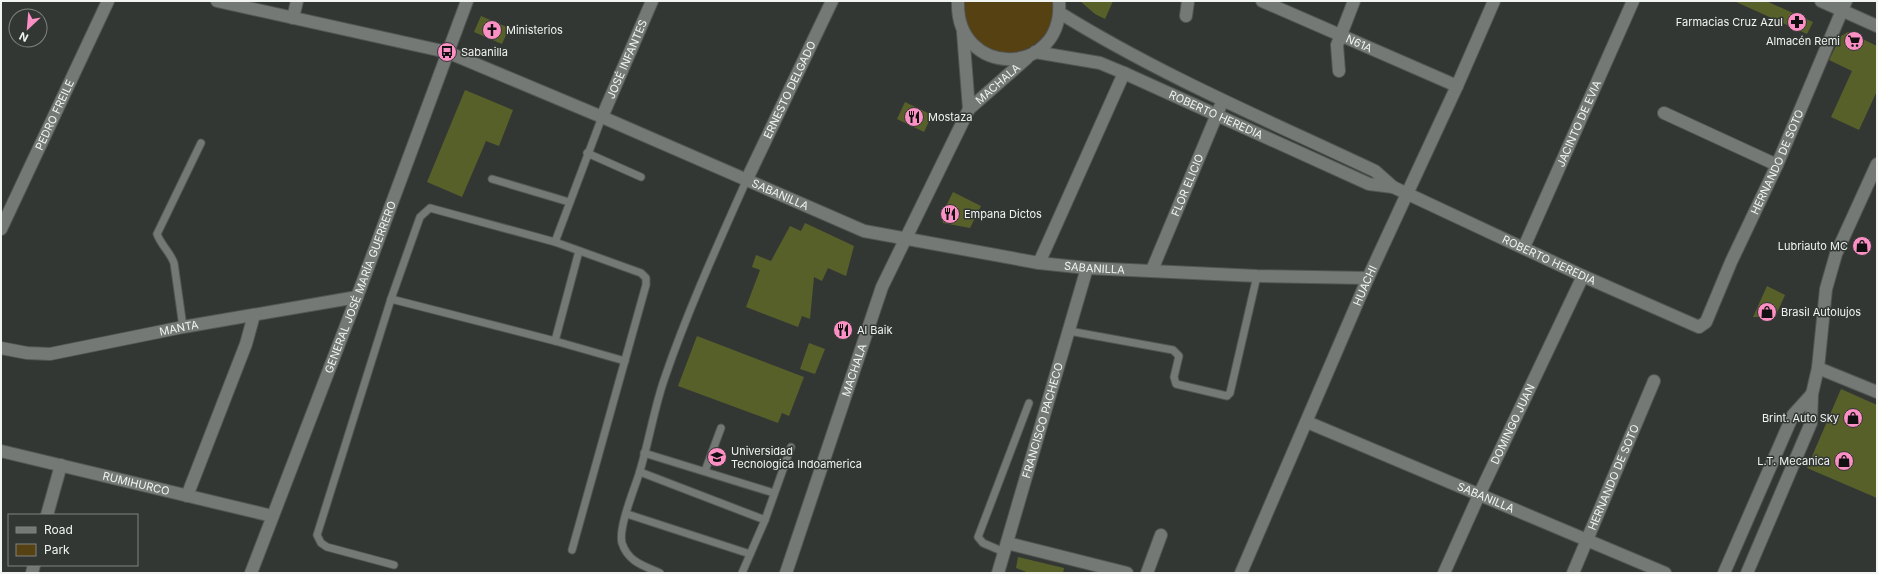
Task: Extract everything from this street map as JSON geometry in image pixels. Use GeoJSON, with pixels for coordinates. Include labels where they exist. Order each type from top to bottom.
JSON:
{"type":"FeatureCollection","features":[{"type":"Feature","properties":{"kind":"street","name":"PEDRO FREILE"},"geometry":{"type":"LineString","coordinates":[[1,229],[108,1]]}},
{"type":"Feature","properties":{"kind":"street","name":"SABANILLA"},"geometry":{"type":"LineString","coordinates":[[217,1],[447,52],[747,179],[864,231],[1039,263],[1087,268],[1258,276],[1368,278]]}},
{"type":"Feature","properties":{"kind":"street"},"geometry":{"type":"LineString","coordinates":[[293,18],[297,1]]}},
{"type":"Feature","properties":{"kind":"street","name":"GENERAL JOSÉ MARÍA GUERRERO"},"geometry":{"type":"LineString","coordinates":[[251,573],[357,297],[467,1]]}},
{"type":"Feature","properties":{"kind":"street","name":"JOSÉ INFANTES"},"geometry":{"type":"LineString","coordinates":[[602,117],[652,1]]}},
{"type":"Feature","properties":{"kind":"street","name":"ERNESTO DELGADO"},"geometry":{"type":"LineString","coordinates":[[747,179],[832,1]]}},
{"type":"Feature","properties":{"kind":"street"},"geometry":{"type":"LineString","coordinates":[[951,1],[958,6],[963,32]]}},
{"type":"Feature","properties":{"kind":"street"},"geometry":{"type":"LineString","coordinates":[[1186,16],[1188,1]]}},
{"type":"Feature","properties":{"kind":"street","name":"N61A"},"geometry":{"type":"LineString","coordinates":[[1262,1],[1457,86]]}},
{"type":"Feature","properties":{"kind":"street"},"geometry":{"type":"LineString","coordinates":[[1340,71],[1337,45],[1354,1]]}},
{"type":"Feature","properties":{"kind":"street","name":"HUACHI"},"geometry":{"type":"LineString","coordinates":[[1241,573],[1368,278],[1408,194],[1494,1]]}},
{"type":"Feature","properties":{"kind":"street","name":"JACINTO DE EVIA"},"geometry":{"type":"LineString","coordinates":[[1524,247],[1633,1]]}},
{"type":"Feature","properties":{"kind":"street"},"geometry":{"type":"LineString","coordinates":[[1821,1],[1844,6],[1877,26]]}},
{"type":"Feature","properties":{"kind":"street","name":"HERNANDO DE SOTO"},"geometry":{"type":"LineString","coordinates":[[1706,322],[1728,269],[1776,165],[1844,6]]}},
{"type":"Feature","properties":{"kind":"street","name":"ROBERTO HEREDIA"},"geometry":{"type":"LineString","coordinates":[[1059,7],[1132,55],[1223,100],[1375,170],[1393,187]]}},
{"type":"Feature","properties":{"kind":"street","name":"MACHALA"},"geometry":{"type":"LineString","coordinates":[[786,573],[882,287],[969,110],[1047,42],[1056,28],[1059,7]]}},
{"type":"Feature","properties":{"kind":"street","name":"ROBERTO HEREDIA"},"geometry":{"type":"LineString","coordinates":[[963,32],[974,46],[988,55],[1004,59],[1031,55],[1100,63],[1217,114],[1369,184],[1393,187],[1694,326],[1699,327],[1706,322]]}},
{"type":"Feature","properties":{"kind":"street","name":"MACHALA"},"geometry":{"type":"LineString","coordinates":[[963,32],[969,110]]}},
{"type":"Feature","properties":{"kind":"street"},"geometry":{"type":"LineString","coordinates":[[1039,263],[1124,73]]}},
{"type":"Feature","properties":{"kind":"street","name":"FLOR ELICIO"},"geometry":{"type":"LineString","coordinates":[[1152,270],[1223,100]]}},
{"type":"Feature","properties":{"kind":"street"},"geometry":{"type":"LineString","coordinates":[[1664,113],[1776,165]]}},
{"type":"Feature","properties":{"kind":"street"},"geometry":{"type":"LineString","coordinates":[[1747,573],[1811,423],[1812,394],[1818,368],[1826,289],[1836,254],[1874,181],[1877,164]]}},
{"type":"Feature","properties":{"kind":"street","name":"FRANCISCO PACHECO"},"geometry":{"type":"LineString","coordinates":[[998,573],[1087,268]]}},
{"type":"Feature","properties":{"kind":"street","name":"DOMINGO JUAN"},"geometry":{"type":"LineString","coordinates":[[1444,573],[1479,495],[1583,276]]}},
{"type":"Feature","properties":{"kind":"street","name":"MANTA"},"geometry":{"type":"LineString","coordinates":[[1,348],[50,354],[183,327],[357,297]]}},
{"type":"Feature","properties":{"kind":"street"},"geometry":{"type":"LineString","coordinates":[[187,496],[246,344],[254,315]]}},
{"type":"Feature","properties":{"kind":"street"},"geometry":{"type":"LineString","coordinates":[[1818,368],[1877,392]]}},
{"type":"Feature","properties":{"kind":"street","name":"HERNANDO DE SOTO"},"geometry":{"type":"LineString","coordinates":[[1573,573],[1654,381]]}},
{"type":"Feature","properties":{"kind":"street"},"geometry":{"type":"LineString","coordinates":[[1724,573],[1793,415],[1812,394]]}},
{"type":"Feature","properties":{"kind":"street","name":"SABANILLA"},"geometry":{"type":"LineString","coordinates":[[1307,422],[1665,573]]}},
{"type":"Feature","properties":{"kind":"street","name":"RUMIHURCO"},"geometry":{"type":"LineString","coordinates":[[1,451],[272,516]]}},
{"type":"Feature","properties":{"kind":"street"},"geometry":{"type":"LineString","coordinates":[[47,514],[61,465]]}},
{"type":"Feature","properties":{"kind":"street"},"geometry":{"type":"LineString","coordinates":[[1147,573],[1161,535]]}},
{"type":"Feature","properties":{"kind":"street"},"geometry":{"type":"LineString","coordinates":[[1005,548],[1127,573]]}},
{"type":"Feature","properties":{"kind":"lane"},"geometry":{"type":"LineString","coordinates":[[555,242],[602,117]]}},
{"type":"Feature","properties":{"kind":"lane"},"geometry":{"type":"LineString","coordinates":[[183,327],[174,263],[171,254],[159,240],[158,234],[201,143]]}},
{"type":"Feature","properties":{"kind":"lane"},"geometry":{"type":"LineString","coordinates":[[588,153],[641,177]]}},
{"type":"Feature","properties":{"kind":"lane"},"geometry":{"type":"LineString","coordinates":[[492,179],[569,202]]}},
{"type":"Feature","properties":{"kind":"lane"},"geometry":{"type":"LineString","coordinates":[[660,573],[640,565],[627,556],[620,531],[640,472],[665,378],[703,282],[747,179]]}},
{"type":"Feature","properties":{"kind":"lane"},"geometry":{"type":"LineString","coordinates":[[394,565],[327,547],[321,543],[317,536],[391,298],[420,217],[430,208],[555,242],[641,274],[646,278],[646,285],[572,550]]}},
{"type":"Feature","properties":{"kind":"lane"},"geometry":{"type":"LineString","coordinates":[[555,341],[578,251]]}},
{"type":"Feature","properties":{"kind":"lane"},"geometry":{"type":"LineString","coordinates":[[1069,331],[1173,350],[1179,356],[1174,377],[1176,384],[1227,396],[1230,393],[1258,276]]}},
{"type":"Feature","properties":{"kind":"lane"},"geometry":{"type":"LineString","coordinates":[[391,298],[625,361]]}},
{"type":"Feature","properties":{"kind":"lane"},"geometry":{"type":"LineString","coordinates":[[1005,548],[983,544],[978,537],[1029,402]]}},
{"type":"Feature","properties":{"kind":"lane"},"geometry":{"type":"LineString","coordinates":[[705,471],[721,428]]}},
{"type":"Feature","properties":{"kind":"lane"},"geometry":{"type":"LineString","coordinates":[[742,573],[792,447]]}},
{"type":"Feature","properties":{"kind":"lane"},"geometry":{"type":"LineString","coordinates":[[644,453],[774,493]]}},
{"type":"Feature","properties":{"kind":"lane"},"geometry":{"type":"LineString","coordinates":[[640,472],[764,520]]}},
{"type":"Feature","properties":{"kind":"lane"},"geometry":{"type":"LineString","coordinates":[[627,514],[750,554]]}},
{"type":"Feature","properties":{"kind":"green space"},"geometry":{"type":"Polygon","coordinates":[[[963,1],[1053,1],[1052,19],[1045,33],[1035,44],[1022,50],[1007,53],[993,50],[979,42],[968,28],[963,1]]]}},
{"type":"Feature","properties":{"kind":"building"},"geometry":{"type":"Polygon","coordinates":[[[1080,1],[1113,1],[1105,19],[1095,14],[1080,1]]]}},
{"type":"Feature","properties":{"kind":"building"},"geometry":{"type":"Polygon","coordinates":[[[1734,1],[1766,1],[1813,22],[1807,34],[1734,1]]]}},
{"type":"Feature","properties":{"kind":"building","name":"Ministerios"},"geometry":{"type":"Polygon","coordinates":[[[481,16],[509,28],[502,44],[474,32],[481,16]]]}},
{"type":"Feature","properties":{"kind":"building"},"geometry":{"type":"Polygon","coordinates":[[[1848,32],[1877,46],[1877,91],[1859,130],[1831,117],[1852,71],[1829,60],[1841,36],[1848,32]]]}},
{"type":"Feature","properties":{"kind":"building"},"geometry":{"type":"Polygon","coordinates":[[[465,90],[513,110],[499,146],[486,141],[462,197],[427,182],[465,90]]]}},
{"type":"Feature","properties":{"kind":"building","name":"Mostaza"},"geometry":{"type":"Polygon","coordinates":[[[905,102],[932,115],[924,132],[897,119],[905,102]]]}},
{"type":"Feature","properties":{"kind":"building"},"geometry":{"type":"Polygon","coordinates":[[[953,192],[981,206],[970,228],[943,223],[941,216],[953,192]]]}},
{"type":"Feature","properties":{"kind":"building"},"geometry":{"type":"Polygon","coordinates":[[[805,223],[854,246],[846,276],[828,268],[822,281],[814,277],[810,319],[802,316],[798,327],[746,307],[760,270],[752,267],[756,255],[771,261],[790,226],[801,231],[805,223]]]}},
{"type":"Feature","properties":{"kind":"building","name":"Lubriauto MC"},"geometry":{"type":"Polygon","coordinates":[[[1859,237],[1871,243],[1865,256],[1853,250],[1859,237]]]}},
{"type":"Feature","properties":{"kind":"building"},"geometry":{"type":"Polygon","coordinates":[[[1767,286],[1785,295],[1775,317],[1753,317],[1767,286]]]}},
{"type":"Feature","properties":{"kind":"building","name":"Al Baik"},"geometry":{"type":"Polygon","coordinates":[[[837,322],[852,326],[849,338],[834,333],[837,322]]]}},
{"type":"Feature","properties":{"kind":"building"},"geometry":{"type":"Polygon","coordinates":[[[697,336],[804,377],[789,416],[782,413],[778,423],[678,386],[697,336]]]}},
{"type":"Feature","properties":{"kind":"building"},"geometry":{"type":"Polygon","coordinates":[[[809,343],[825,349],[815,374],[800,369],[809,343]]]}},
{"type":"Feature","properties":{"kind":"building"},"geometry":{"type":"Polygon","coordinates":[[[1841,389],[1877,405],[1877,498],[1807,468],[1841,389]]]}},
{"type":"Feature","properties":{"kind":"building"},"geometry":{"type":"Polygon","coordinates":[[[1018,557],[1064,568],[1063,573],[1029,573],[1016,568],[1018,557]]]}},
{"type":"Feature","properties":{"kind":"place","name":"Farmacias Cruz Azul"},"geometry":{"type":"Point","coordinates":[1797,22]}},
{"type":"Feature","properties":{"kind":"place","name":"Ministerios"},"geometry":{"type":"Point","coordinates":[492,30]}},
{"type":"Feature","properties":{"kind":"place","name":"Almacén Remi"},"geometry":{"type":"Point","coordinates":[1854,41]}},
{"type":"Feature","properties":{"kind":"place","name":"Sabanilla"},"geometry":{"type":"Point","coordinates":[447,52]}},
{"type":"Feature","properties":{"kind":"place","name":"Mostaza"},"geometry":{"type":"Point","coordinates":[914,117]}},
{"type":"Feature","properties":{"kind":"place","name":"Empana Dictos"},"geometry":{"type":"Point","coordinates":[950,214]}},
{"type":"Feature","properties":{"kind":"place","name":"Lubriauto MC"},"geometry":{"type":"Point","coordinates":[1862,246]}},
{"type":"Feature","properties":{"kind":"place","name":"Brasil Autolujos"},"geometry":{"type":"Point","coordinates":[1767,312]}},
{"type":"Feature","properties":{"kind":"place","name":"Al Baik"},"geometry":{"type":"Point","coordinates":[843,330]}},
{"type":"Feature","properties":{"kind":"place","name":"Brint. Auto Sky"},"geometry":{"type":"Point","coordinates":[1853,418]}},
{"type":"Feature","properties":{"kind":"place","name":"Universidad Tecnologica Indoamerica"},"geometry":{"type":"Point","coordinates":[717,457]}},
{"type":"Feature","properties":{"kind":"place","name":"L.T. Mecanica"},"geometry":{"type":"Point","coordinates":[1844,461]}}]}
